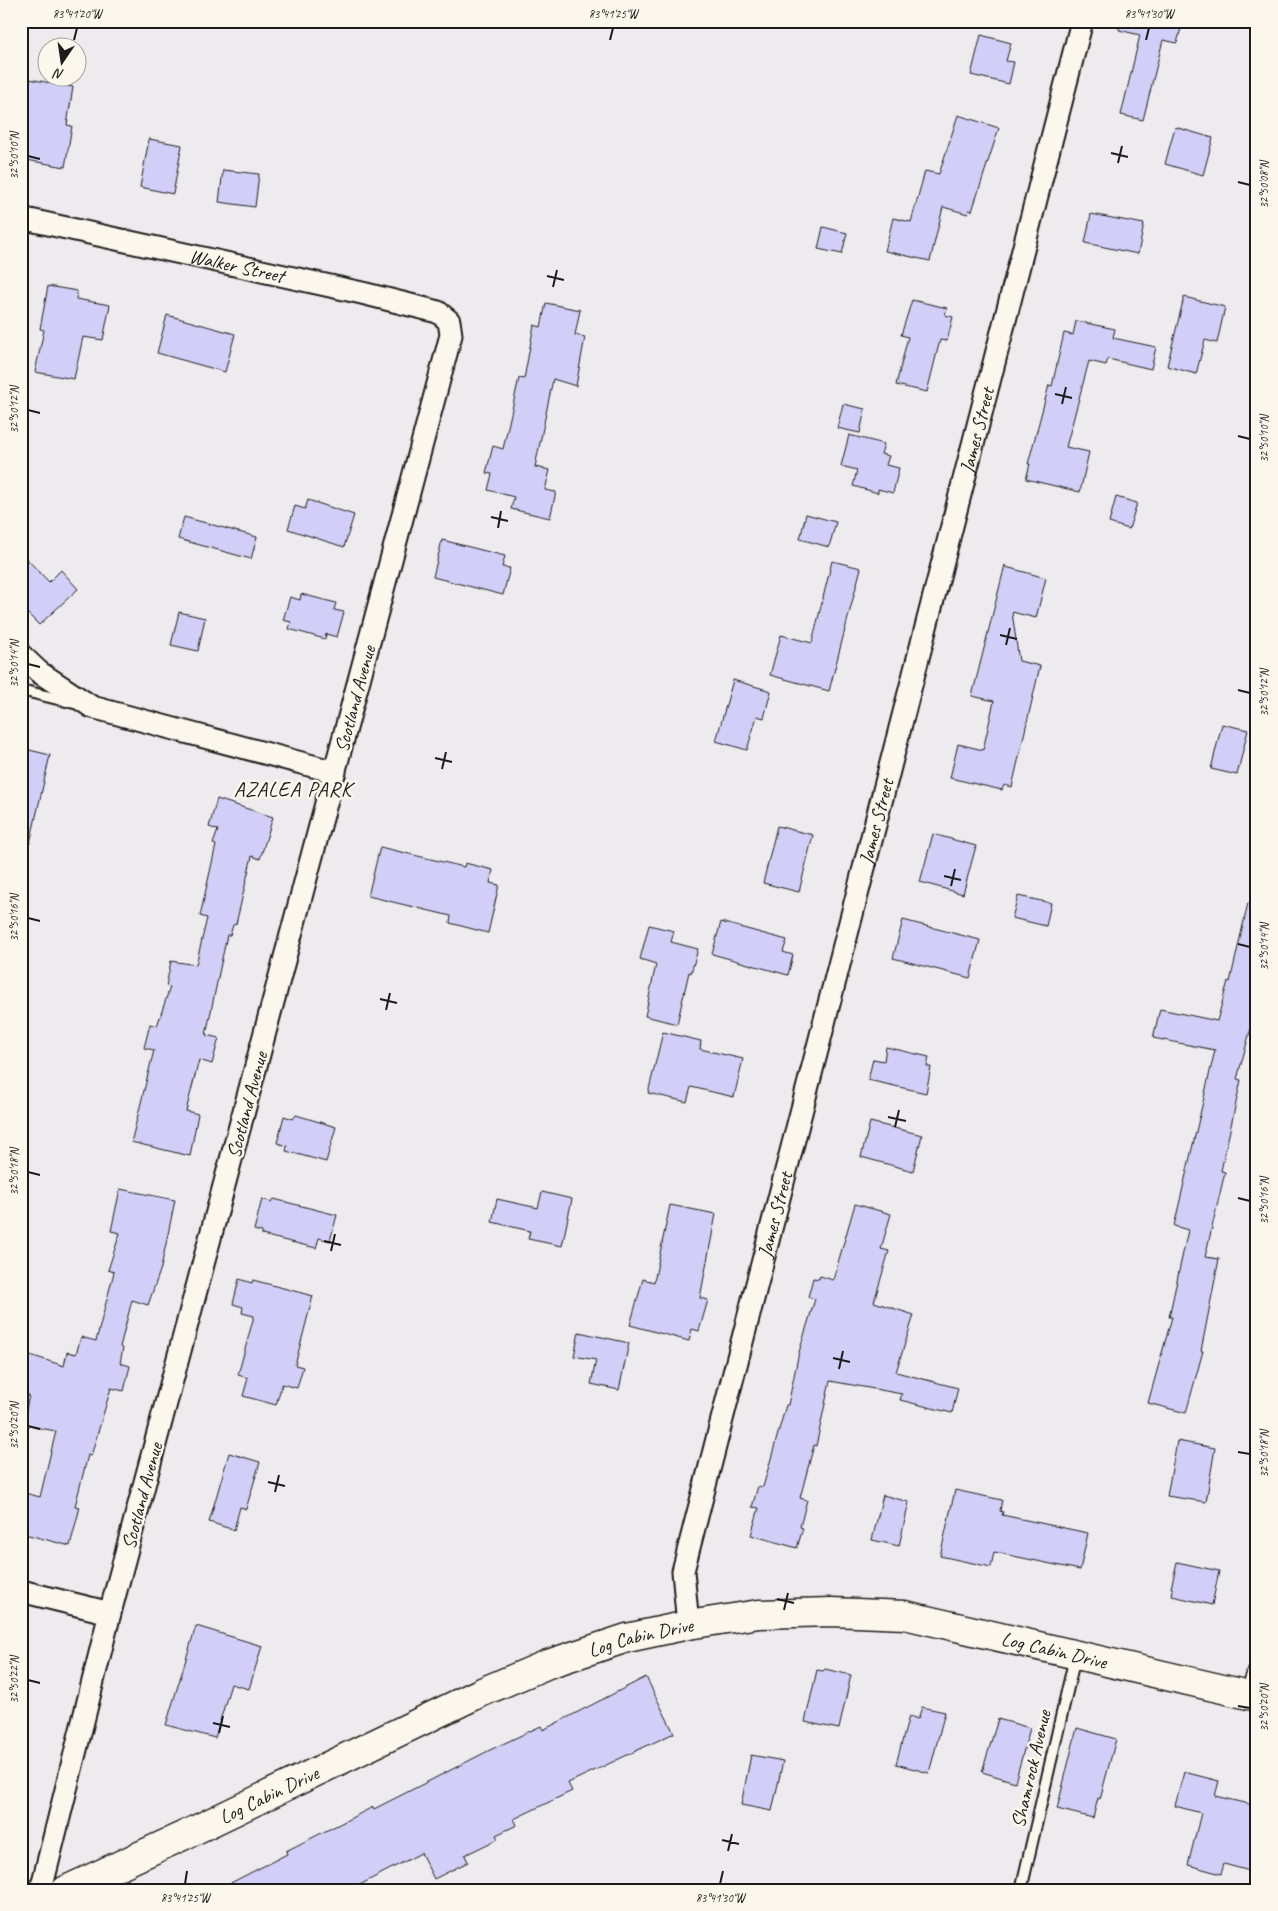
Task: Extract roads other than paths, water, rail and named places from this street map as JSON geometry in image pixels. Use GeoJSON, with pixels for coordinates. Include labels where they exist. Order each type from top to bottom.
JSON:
{"type":"FeatureCollection","features":[{"type":"Feature","properties":{"kind":"street","name":"James Street"},"geometry":{"type":"LineString","coordinates":[[688,1625],[683,1572],[1082,21]]}},
{"type":"Feature","properties":{"kind":"street","name":"Walker Street"},"geometry":{"type":"LineString","coordinates":[[21,218],[362,293],[438,312],[449,320]]}},
{"type":"Feature","properties":{"kind":"street","name":"Scotland Avenue"},"geometry":{"type":"LineString","coordinates":[[42,1890],[110,1613],[336,772],[451,335],[449,320]]}},
{"type":"Feature","properties":{"kind":"street"},"geometry":{"type":"LineString","coordinates":[[21,655],[39,672],[92,707],[336,772]]}},
{"type":"Feature","properties":{"kind":"street"},"geometry":{"type":"LineString","coordinates":[[21,1591],[110,1613]]}},
{"type":"Feature","properties":{"kind":"street","name":"Log Cabin Drive"},"geometry":{"type":"LineString","coordinates":[[66,1890],[482,1692],[548,1664],[627,1638],[688,1625],[759,1614],[832,1612],[905,1615],[1075,1656],[1255,1690]]}},
{"type":"Feature","properties":{"kind":"lane"},"geometry":{"type":"LineString","coordinates":[[21,690],[92,707]]}},
{"type":"Feature","properties":{"kind":"lane","name":"Shamrock Avenue"},"geometry":{"type":"LineString","coordinates":[[1021,1890],[1075,1656]]}},
{"type":"Feature","properties":{"kind":"district","name":"AZALEA PARK"},"geometry":{"type":"Point","coordinates":[293,789]}}]}
